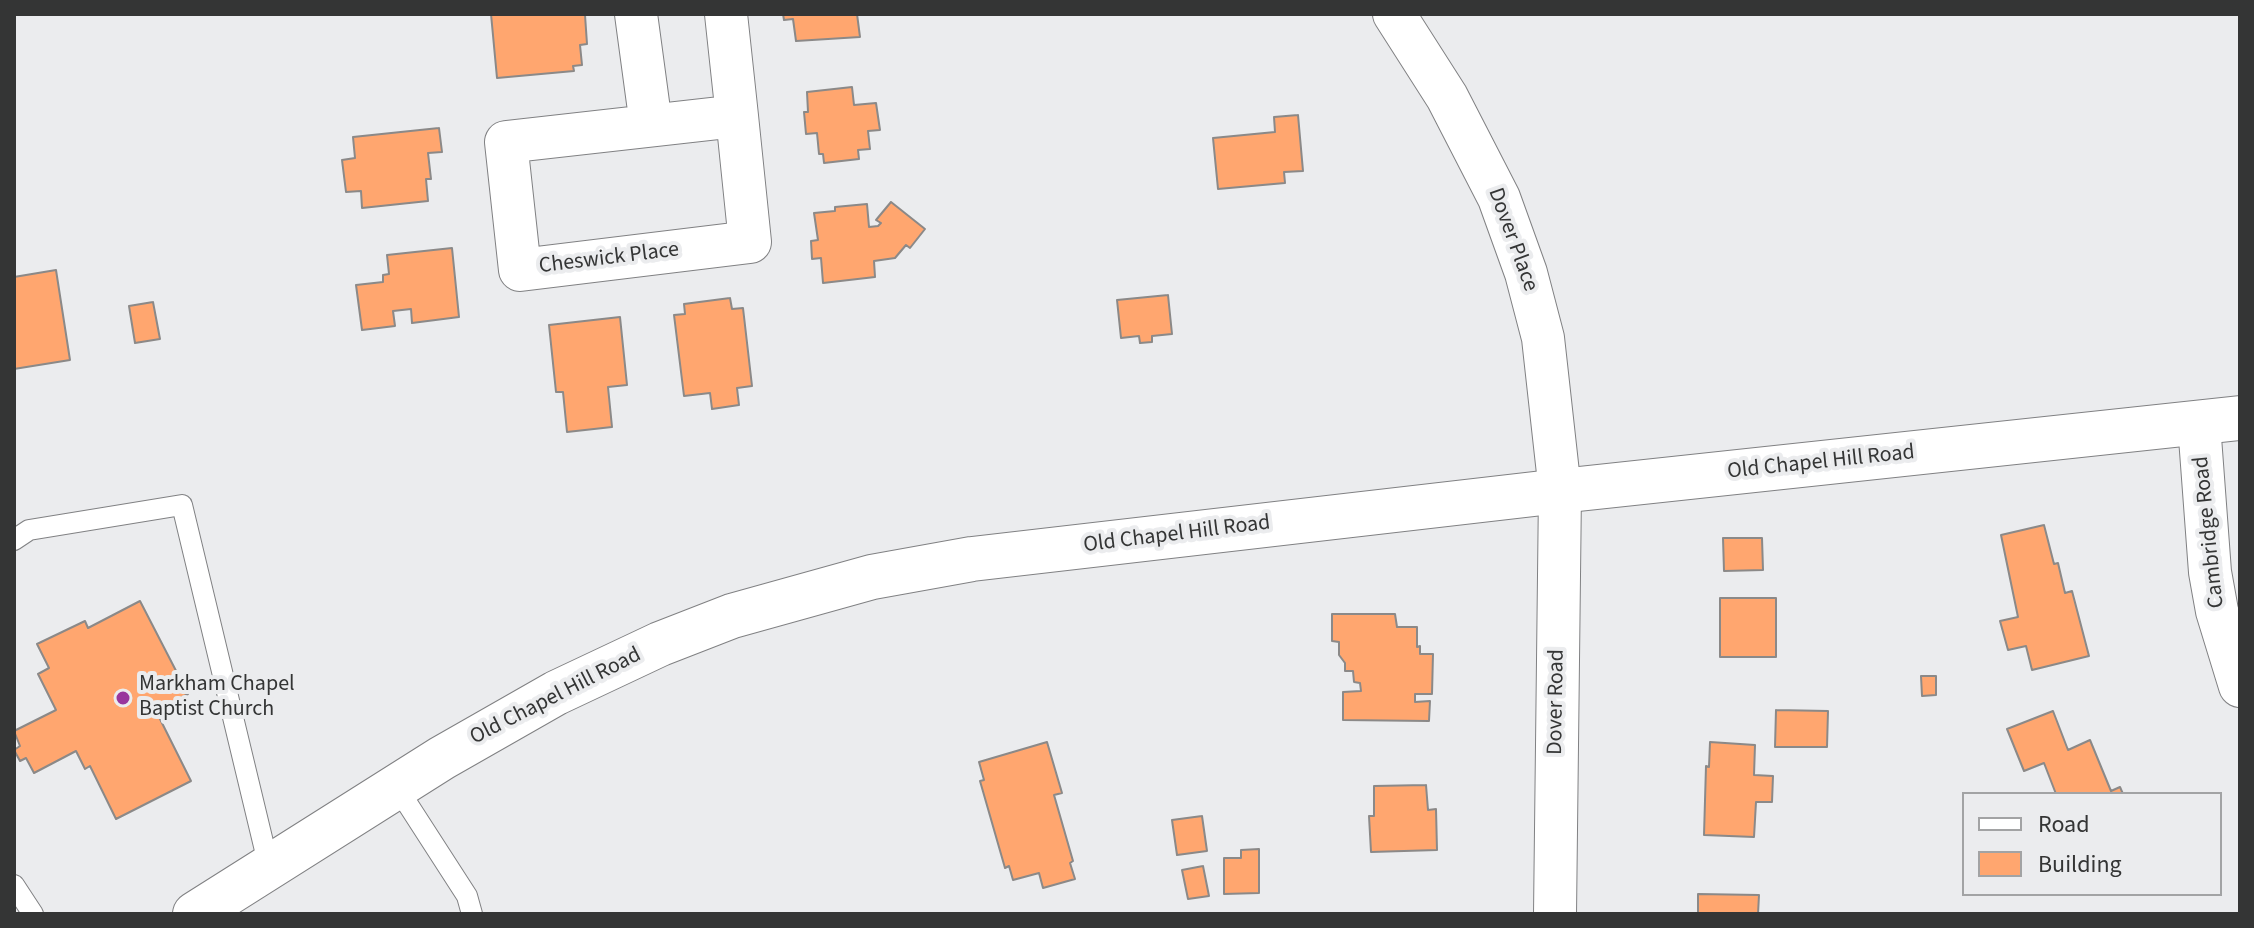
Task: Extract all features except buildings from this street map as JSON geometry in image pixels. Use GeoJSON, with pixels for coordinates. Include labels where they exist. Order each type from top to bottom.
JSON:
{"type":"FeatureCollection","features":[{"type":"Feature","properties":{"kind":"street"},"geometry":{"type":"LineString","coordinates":[[636,14],[651,125]]}},
{"type":"Feature","properties":{"kind":"street","name":"Cheswick Place"},"geometry":{"type":"LineString","coordinates":[[726,14],[737,116],[750,242],[520,270],[506,142],[737,116]]}},
{"type":"Feature","properties":{"kind":"street","name":"Dover Place"},"geometry":{"type":"LineString","coordinates":[[1394,14],[1454,109],[1481,160],[1513,234],[1543,338],[1560,491]]}},
{"type":"Feature","properties":{"kind":"street","name":"Old Chapel Hill Road"},"geometry":{"type":"LineString","coordinates":[[195,914],[396,786],[556,693],[660,644],[732,616],[872,577],[988,557],[1560,491],[2220,421]]}},
{"type":"Feature","properties":{"kind":"street","name":"Cambridge Road"},"geometry":{"type":"LineString","coordinates":[[2220,421],[2210,572],[2217,611],[2240,686]]}},
{"type":"Feature","properties":{"kind":"street","name":"Dover Road"},"geometry":{"type":"LineString","coordinates":[[1555,914],[1560,491]]}},
{"type":"Feature","properties":{"kind":"lane"},"geometry":{"type":"LineString","coordinates":[[14,540],[29,530],[182,505],[269,867]]}},
{"type":"Feature","properties":{"kind":"lane"},"geometry":{"type":"LineString","coordinates":[[396,786],[467,896],[472,914]]}},
{"type":"Feature","properties":{"kind":"lane"},"geometry":{"type":"LineString","coordinates":[[14,885],[33,914]]}},
{"type":"Feature","properties":{"kind":"place","name":"Markham Chapel Baptist Church"},"geometry":{"type":"Point","coordinates":[123,698]}}]}
